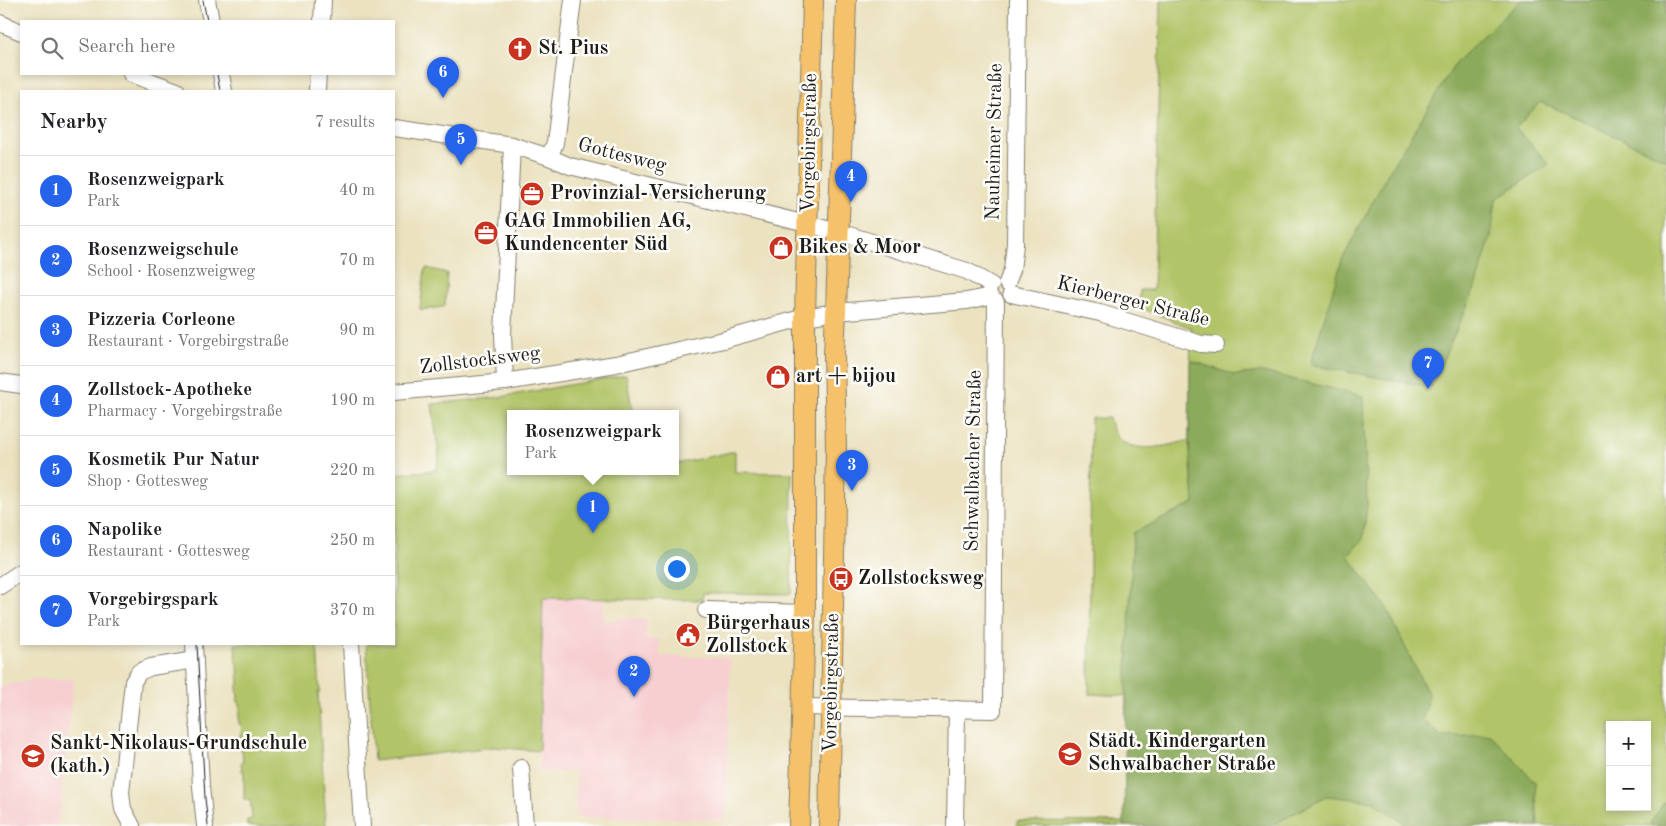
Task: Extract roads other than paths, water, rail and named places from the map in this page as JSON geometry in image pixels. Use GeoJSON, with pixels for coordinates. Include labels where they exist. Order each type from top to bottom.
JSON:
{"type":"FeatureCollection","features":[{"type":"Feature","properties":{"kind":"main road","name":"Vorgebirgstraße"},"geometry":{"type":"LineString","coordinates":[[798,826],[805,613],[805,317],[813,0]]}},
{"type":"Feature","properties":{"kind":"main road","name":"Vorgebirgstraße"},"geometry":{"type":"LineString","coordinates":[[829,826],[836,448],[834,354],[846,0]]}},
{"type":"Feature","properties":{"kind":"street"},"geometry":{"type":"LineString","coordinates":[[207,0],[211,20]]}},
{"type":"Feature","properties":{"kind":"street"},"geometry":{"type":"LineString","coordinates":[[322,20],[324,0]]}},
{"type":"Feature","properties":{"kind":"street"},"geometry":{"type":"LineString","coordinates":[[549,157],[555,143],[573,0]]}},
{"type":"Feature","properties":{"kind":"street","name":"Nauheimer Straße"},"geometry":{"type":"LineString","coordinates":[[999,292],[1012,270],[1015,244],[1018,0]]}},
{"type":"Feature","properties":{"kind":"street"},"geometry":{"type":"LineString","coordinates":[[0,23],[20,32]]}},
{"type":"Feature","properties":{"kind":"street"},"geometry":{"type":"LineString","coordinates":[[134,75],[174,90]]}},
{"type":"Feature","properties":{"kind":"street"},"geometry":{"type":"LineString","coordinates":[[220,75],[224,90]]}},
{"type":"Feature","properties":{"kind":"street"},"geometry":{"type":"LineString","coordinates":[[317,90],[318,75]]}},
{"type":"Feature","properties":{"kind":"street","name":"Gottesweg"},"geometry":{"type":"LineString","coordinates":[[395,128],[512,145],[570,166],[839,232]]}},
{"type":"Feature","properties":{"kind":"street"},"geometry":{"type":"LineString","coordinates":[[505,382],[503,334],[512,145]]}},
{"type":"Feature","properties":{"kind":"street","name":"Kierberger Straße"},"geometry":{"type":"LineString","coordinates":[[839,232],[967,271],[999,292],[1079,307],[1201,344],[1216,345]]}},
{"type":"Feature","properties":{"kind":"street","name":"Kierberger Straße"},"geometry":{"type":"LineString","coordinates":[[805,317],[836,312],[967,301],[999,292]]}},
{"type":"Feature","properties":{"kind":"street","name":"Schwalbacher Straße"},"geometry":{"type":"LineString","coordinates":[[957,709],[993,710],[999,292]]}},
{"type":"Feature","properties":{"kind":"street","name":"Zollstocksweg"},"geometry":{"type":"LineString","coordinates":[[395,392],[505,382],[624,362],[723,340],[805,317]]}},
{"type":"Feature","properties":{"kind":"street"},"geometry":{"type":"LineString","coordinates":[[0,382],[20,385]]}},
{"type":"Feature","properties":{"kind":"street"},"geometry":{"type":"LineString","coordinates":[[0,586],[20,573]]}},
{"type":"Feature","properties":{"kind":"street"},"geometry":{"type":"LineString","coordinates":[[706,610],[805,613]]}},
{"type":"Feature","properties":{"kind":"street"},"geometry":{"type":"LineString","coordinates":[[351,645],[362,826]]}},
{"type":"Feature","properties":{"kind":"street"},"geometry":{"type":"LineString","coordinates":[[132,826],[123,809],[121,792],[133,682],[139,672],[194,652],[203,826]]}},
{"type":"Feature","properties":{"kind":"street"},"geometry":{"type":"LineString","coordinates":[[801,707],[957,709],[955,826]]}},
{"type":"Feature","properties":{"kind":"street"},"geometry":{"type":"LineString","coordinates":[[521,768],[525,826]]}},
{"type":"Feature","properties":{"kind":"tram line"},"geometry":{"type":"LineString","coordinates":[[203,0],[207,20]]}},
{"type":"Feature","properties":{"kind":"tram line"},"geometry":{"type":"LineString","coordinates":[[217,75],[220,90]]}},
{"type":"Feature","properties":{"kind":"tram line"},"geometry":{"type":"LineString","coordinates":[[197,645],[208,826]]}},
{"type":"Feature","properties":{"kind":"place","name":"St. Pius"},"geometry":{"type":"Point","coordinates":[520,49]}},
{"type":"Feature","properties":{"kind":"place","name":"Napolike"},"geometry":{"type":"Point","coordinates":[443,98]}},
{"type":"Feature","properties":{"kind":"place","name":"Kosmetik Pur Natur"},"geometry":{"type":"Point","coordinates":[461,165]}},
{"type":"Feature","properties":{"kind":"place","name":"Provinzial-Versicherung"},"geometry":{"type":"Point","coordinates":[532,194]}},
{"type":"Feature","properties":{"kind":"place","name":"Zollstock-Apotheke"},"geometry":{"type":"Point","coordinates":[851,202]}},
{"type":"Feature","properties":{"kind":"place","name":"GAG Immobilien AG, Kundencenter Süd"},"geometry":{"type":"Point","coordinates":[486,233]}},
{"type":"Feature","properties":{"kind":"place","name":"Bikes & Moor"},"geometry":{"type":"Point","coordinates":[781,248]}},
{"type":"Feature","properties":{"kind":"place","name":"art + bijou"},"geometry":{"type":"Point","coordinates":[778,377]}},
{"type":"Feature","properties":{"kind":"place","name":"Vorgebirgspark"},"geometry":{"type":"Point","coordinates":[1428,389]}},
{"type":"Feature","properties":{"kind":"place","name":"Pizzeria Corleone"},"geometry":{"type":"Point","coordinates":[852,491]}},
{"type":"Feature","properties":{"kind":"place","name":"Rosenzweigpark"},"geometry":{"type":"Point","coordinates":[593,533]}},
{"type":"Feature","properties":{"kind":"place","name":"Zollstocksweg"},"geometry":{"type":"Point","coordinates":[841,579]}},
{"type":"Feature","properties":{"kind":"place","name":"Bürgerhaus Zollstock"},"geometry":{"type":"Point","coordinates":[688,635]}},
{"type":"Feature","properties":{"kind":"place","name":"Rosenzweigschule"},"geometry":{"type":"Point","coordinates":[634,697]}},
{"type":"Feature","properties":{"kind":"place","name":"Städt. Kindergarten Schwalbacher Straße"},"geometry":{"type":"Point","coordinates":[1070,754]}},
{"type":"Feature","properties":{"kind":"place","name":"Sankt-Nikolaus-Grundschule (kath.)"},"geometry":{"type":"Point","coordinates":[33,756]}}]}
